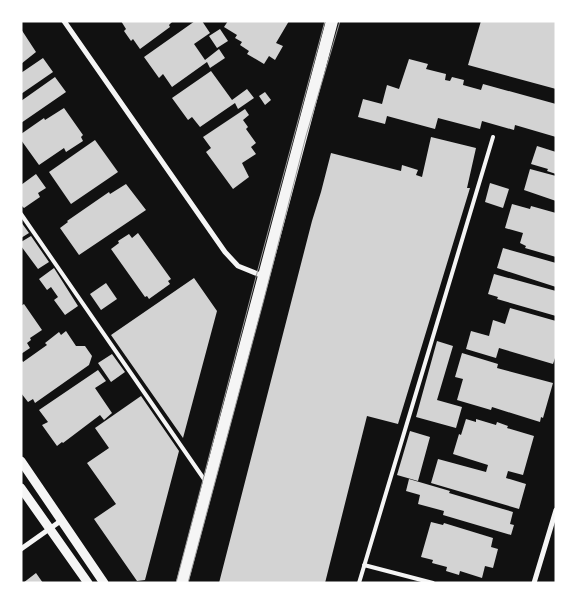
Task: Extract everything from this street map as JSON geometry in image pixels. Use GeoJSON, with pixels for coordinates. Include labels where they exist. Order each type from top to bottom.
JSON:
{"type":"FeatureCollection","features":[{"type":"Feature","properties":{"kind":"main road"},"geometry":{"type":"LineString","coordinates":[[182,583],[332,21]]}},
{"type":"Feature","properties":{"kind":"street"},"geometry":{"type":"LineString","coordinates":[[64,21],[225,252],[238,266],[263,276]]}},
{"type":"Feature","properties":{"kind":"street"},"geometry":{"type":"LineString","coordinates":[[21,461],[104,583]]}},
{"type":"Feature","properties":{"kind":"street"},"geometry":{"type":"LineString","coordinates":[[21,488],[88,583]]}},
{"type":"Feature","properties":{"kind":"street"},"geometry":{"type":"LineString","coordinates":[[534,583],[556,510]]}},
{"type":"Feature","properties":{"kind":"street"},"geometry":{"type":"LineString","coordinates":[[21,549],[62,520]]}},
{"type":"Feature","properties":{"kind":"lane"},"geometry":{"type":"LineString","coordinates":[[359,583],[493,137]]}},
{"type":"Feature","properties":{"kind":"lane"},"geometry":{"type":"LineString","coordinates":[[21,214],[208,484]]}},
{"type":"Feature","properties":{"kind":"lane"},"geometry":{"type":"LineString","coordinates":[[364,565],[433,583]]}},
{"type":"Feature","properties":{"kind":"building"},"geometry":{"type":"Polygon","coordinates":[[[121,21],[173,21],[169,25],[170,27],[140,49],[124,31],[126,29],[121,21]]]}},
{"type":"Feature","properties":{"kind":"building"},"geometry":{"type":"Polygon","coordinates":[[[195,21],[202,21],[210,33],[194,44],[205,60],[219,49],[225,58],[210,68],[207,62],[172,87],[163,74],[159,78],[144,57],[195,21]]]}},
{"type":"Feature","properties":{"kind":"building"},"geometry":{"type":"Polygon","coordinates":[[[228,21],[289,21],[276,43],[283,46],[275,60],[269,56],[264,64],[247,54],[249,51],[240,45],[242,42],[235,38],[237,35],[224,27],[228,21]]]}},
{"type":"Feature","properties":{"kind":"building"},"geometry":{"type":"Polygon","coordinates":[[[481,21],[556,21],[556,89],[468,65],[481,21]]]}},
{"type":"Feature","properties":{"kind":"building"},"geometry":{"type":"Polygon","coordinates":[[[21,29],[36,52],[21,64],[21,29]]]}},
{"type":"Feature","properties":{"kind":"building"},"geometry":{"type":"Polygon","coordinates":[[[220,29],[228,41],[217,48],[209,36],[220,29]]]}},
{"type":"Feature","properties":{"kind":"building"},"geometry":{"type":"Polygon","coordinates":[[[43,58],[53,72],[21,94],[21,73],[43,58]]]}},
{"type":"Feature","properties":{"kind":"building"},"geometry":{"type":"Polygon","coordinates":[[[409,59],[428,64],[426,69],[446,74],[445,80],[450,81],[452,77],[464,80],[463,85],[481,90],[483,84],[556,104],[556,137],[515,125],[514,130],[482,121],[480,129],[438,118],[435,129],[387,116],[385,124],[358,117],[363,99],[382,104],[387,85],[399,89],[409,59]]]}},
{"type":"Feature","properties":{"kind":"building"},"geometry":{"type":"Polygon","coordinates":[[[211,71],[232,100],[247,89],[254,98],[238,109],[235,103],[200,127],[192,117],[188,120],[172,98],[211,71]]]}},
{"type":"Feature","properties":{"kind":"building"},"geometry":{"type":"Polygon","coordinates":[[[55,77],[66,92],[21,123],[21,101],[55,77]]]}},
{"type":"Feature","properties":{"kind":"building"},"geometry":{"type":"Polygon","coordinates":[[[265,92],[271,100],[265,105],[259,96],[265,92]]]}},
{"type":"Feature","properties":{"kind":"building"},"geometry":{"type":"Polygon","coordinates":[[[64,108],[83,135],[81,137],[83,141],[66,152],[64,148],[39,165],[21,140],[21,134],[44,118],[45,120],[64,108]]]}},
{"type":"Feature","properties":{"kind":"building"},"geometry":{"type":"Polygon","coordinates":[[[245,109],[249,115],[243,120],[248,127],[246,129],[256,143],[251,147],[256,154],[242,163],[249,177],[233,189],[206,152],[211,148],[203,137],[245,109]]]}},
{"type":"Feature","properties":{"kind":"building"},"geometry":{"type":"Polygon","coordinates":[[[431,137],[476,148],[467,188],[470,188],[398,424],[367,416],[325,583],[219,583],[331,153],[401,171],[402,165],[418,170],[416,175],[422,177],[431,137]]]}},
{"type":"Feature","properties":{"kind":"building"},"geometry":{"type":"Polygon","coordinates":[[[95,140],[118,172],[71,204],[49,172],[95,140]]]}},
{"type":"Feature","properties":{"kind":"building"},"geometry":{"type":"Polygon","coordinates":[[[537,146],[556,152],[556,174],[547,171],[548,169],[531,164],[537,146]]]}},
{"type":"Feature","properties":{"kind":"building"},"geometry":{"type":"Polygon","coordinates":[[[530,169],[556,176],[556,201],[524,190],[530,169]]]}},
{"type":"Feature","properties":{"kind":"building"},"geometry":{"type":"Polygon","coordinates":[[[36,174],[46,188],[38,193],[40,197],[24,208],[21,205],[21,185],[36,174]]]}},
{"type":"Feature","properties":{"kind":"building"},"geometry":{"type":"Polygon","coordinates":[[[490,183],[509,189],[503,208],[485,202],[490,183]]]}},
{"type":"Feature","properties":{"kind":"building"},"geometry":{"type":"Polygon","coordinates":[[[126,184],[146,210],[79,255],[60,228],[109,192],[110,194],[126,184]]]}},
{"type":"Feature","properties":{"kind":"building"},"geometry":{"type":"Polygon","coordinates":[[[512,204],[530,209],[531,206],[556,213],[556,257],[525,248],[526,246],[520,243],[523,233],[505,228],[512,204]]]}},
{"type":"Feature","properties":{"kind":"building"},"geometry":{"type":"Polygon","coordinates":[[[21,222],[29,233],[21,238],[21,222]]]}},
{"type":"Feature","properties":{"kind":"building"},"geometry":{"type":"Polygon","coordinates":[[[138,233],[171,279],[168,281],[170,284],[149,299],[147,296],[145,297],[111,249],[119,243],[118,241],[129,234],[132,238],[138,233]]]}},
{"type":"Feature","properties":{"kind":"building"},"geometry":{"type":"Polygon","coordinates":[[[31,236],[49,262],[38,269],[21,246],[21,242],[31,236]]]}},
{"type":"Feature","properties":{"kind":"building"},"geometry":{"type":"Polygon","coordinates":[[[503,248],[556,263],[556,287],[497,268],[503,248]]]}},
{"type":"Feature","properties":{"kind":"building"},"geometry":{"type":"Polygon","coordinates":[[[54,268],[78,306],[65,315],[54,300],[58,297],[51,287],[47,290],[39,279],[54,268]]]}},
{"type":"Feature","properties":{"kind":"building"},"geometry":{"type":"Polygon","coordinates":[[[494,274],[556,291],[556,316],[497,299],[498,297],[488,294],[494,274]]]}},
{"type":"Feature","properties":{"kind":"building"},"geometry":{"type":"Polygon","coordinates":[[[194,278],[217,311],[183,438],[111,335],[194,278]]]}},
{"type":"Feature","properties":{"kind":"building"},"geometry":{"type":"Polygon","coordinates":[[[106,283],[117,299],[101,310],[90,294],[106,283]]]}},
{"type":"Feature","properties":{"kind":"building"},"geometry":{"type":"Polygon","coordinates":[[[24,304],[42,330],[30,338],[31,340],[27,343],[30,348],[21,354],[21,306],[24,304]]]}},
{"type":"Feature","properties":{"kind":"building"},"geometry":{"type":"Polygon","coordinates":[[[510,308],[556,321],[556,355],[553,364],[499,348],[496,358],[466,349],[471,331],[489,336],[493,320],[505,324],[510,308]]]}},
{"type":"Feature","properties":{"kind":"building"},"geometry":{"type":"Polygon","coordinates":[[[66,331],[76,346],[85,346],[92,356],[89,365],[35,403],[33,399],[28,402],[21,393],[21,359],[23,362],[47,345],[45,343],[59,332],[61,335],[66,331]]]}},
{"type":"Feature","properties":{"kind":"building"},"geometry":{"type":"Polygon","coordinates":[[[437,341],[453,346],[437,400],[462,407],[456,428],[416,417],[437,341]]]}},
{"type":"Feature","properties":{"kind":"building"},"geometry":{"type":"Polygon","coordinates":[[[462,353],[498,364],[497,368],[553,383],[543,418],[541,417],[540,422],[492,407],[491,410],[457,400],[463,379],[455,377],[462,353]]]}},
{"type":"Feature","properties":{"kind":"building"},"geometry":{"type":"Polygon","coordinates":[[[112,354],[125,372],[111,382],[98,363],[112,354]]]}},
{"type":"Feature","properties":{"kind":"building"},"geometry":{"type":"Polygon","coordinates":[[[98,370],[106,381],[95,388],[112,413],[104,420],[100,415],[57,446],[42,425],[48,422],[39,410],[98,370]]]}},
{"type":"Feature","properties":{"kind":"building"},"geometry":{"type":"Polygon","coordinates":[[[141,396],[179,451],[145,580],[137,581],[94,519],[116,504],[87,463],[109,448],[95,428],[141,396]]]}},
{"type":"Feature","properties":{"kind":"building"},"geometry":{"type":"Polygon","coordinates":[[[466,419],[476,422],[476,419],[496,425],[497,422],[508,426],[507,428],[534,436],[523,475],[508,471],[506,478],[526,484],[519,509],[431,483],[438,459],[486,472],[488,465],[453,454],[466,419]]]}},
{"type":"Feature","properties":{"kind":"building"},"geometry":{"type":"Polygon","coordinates":[[[410,431],[430,437],[418,481],[397,475],[410,431]]]}},
{"type":"Feature","properties":{"kind":"building"},"geometry":{"type":"Polygon","coordinates":[[[409,479],[513,512],[510,524],[514,525],[511,535],[443,515],[444,511],[418,504],[420,495],[406,491],[409,479]]]}},
{"type":"Feature","properties":{"kind":"building"},"geometry":{"type":"Polygon","coordinates":[[[431,522],[443,525],[444,523],[493,538],[491,547],[498,549],[493,568],[485,566],[482,578],[460,571],[459,575],[446,571],[447,567],[432,563],[433,560],[421,557],[431,522]]]}},
{"type":"Feature","properties":{"kind":"building"},"geometry":{"type":"Polygon","coordinates":[[[36,573],[43,583],[23,583],[36,573]]]}},
{"type":"Feature","properties":{"kind":"tram line"},"geometry":{"type":"LineString","coordinates":[[176,583],[325,21]]}},
{"type":"Feature","properties":{"kind":"tram line"},"geometry":{"type":"LineString","coordinates":[[188,583],[306,136],[340,21]]}}]}
